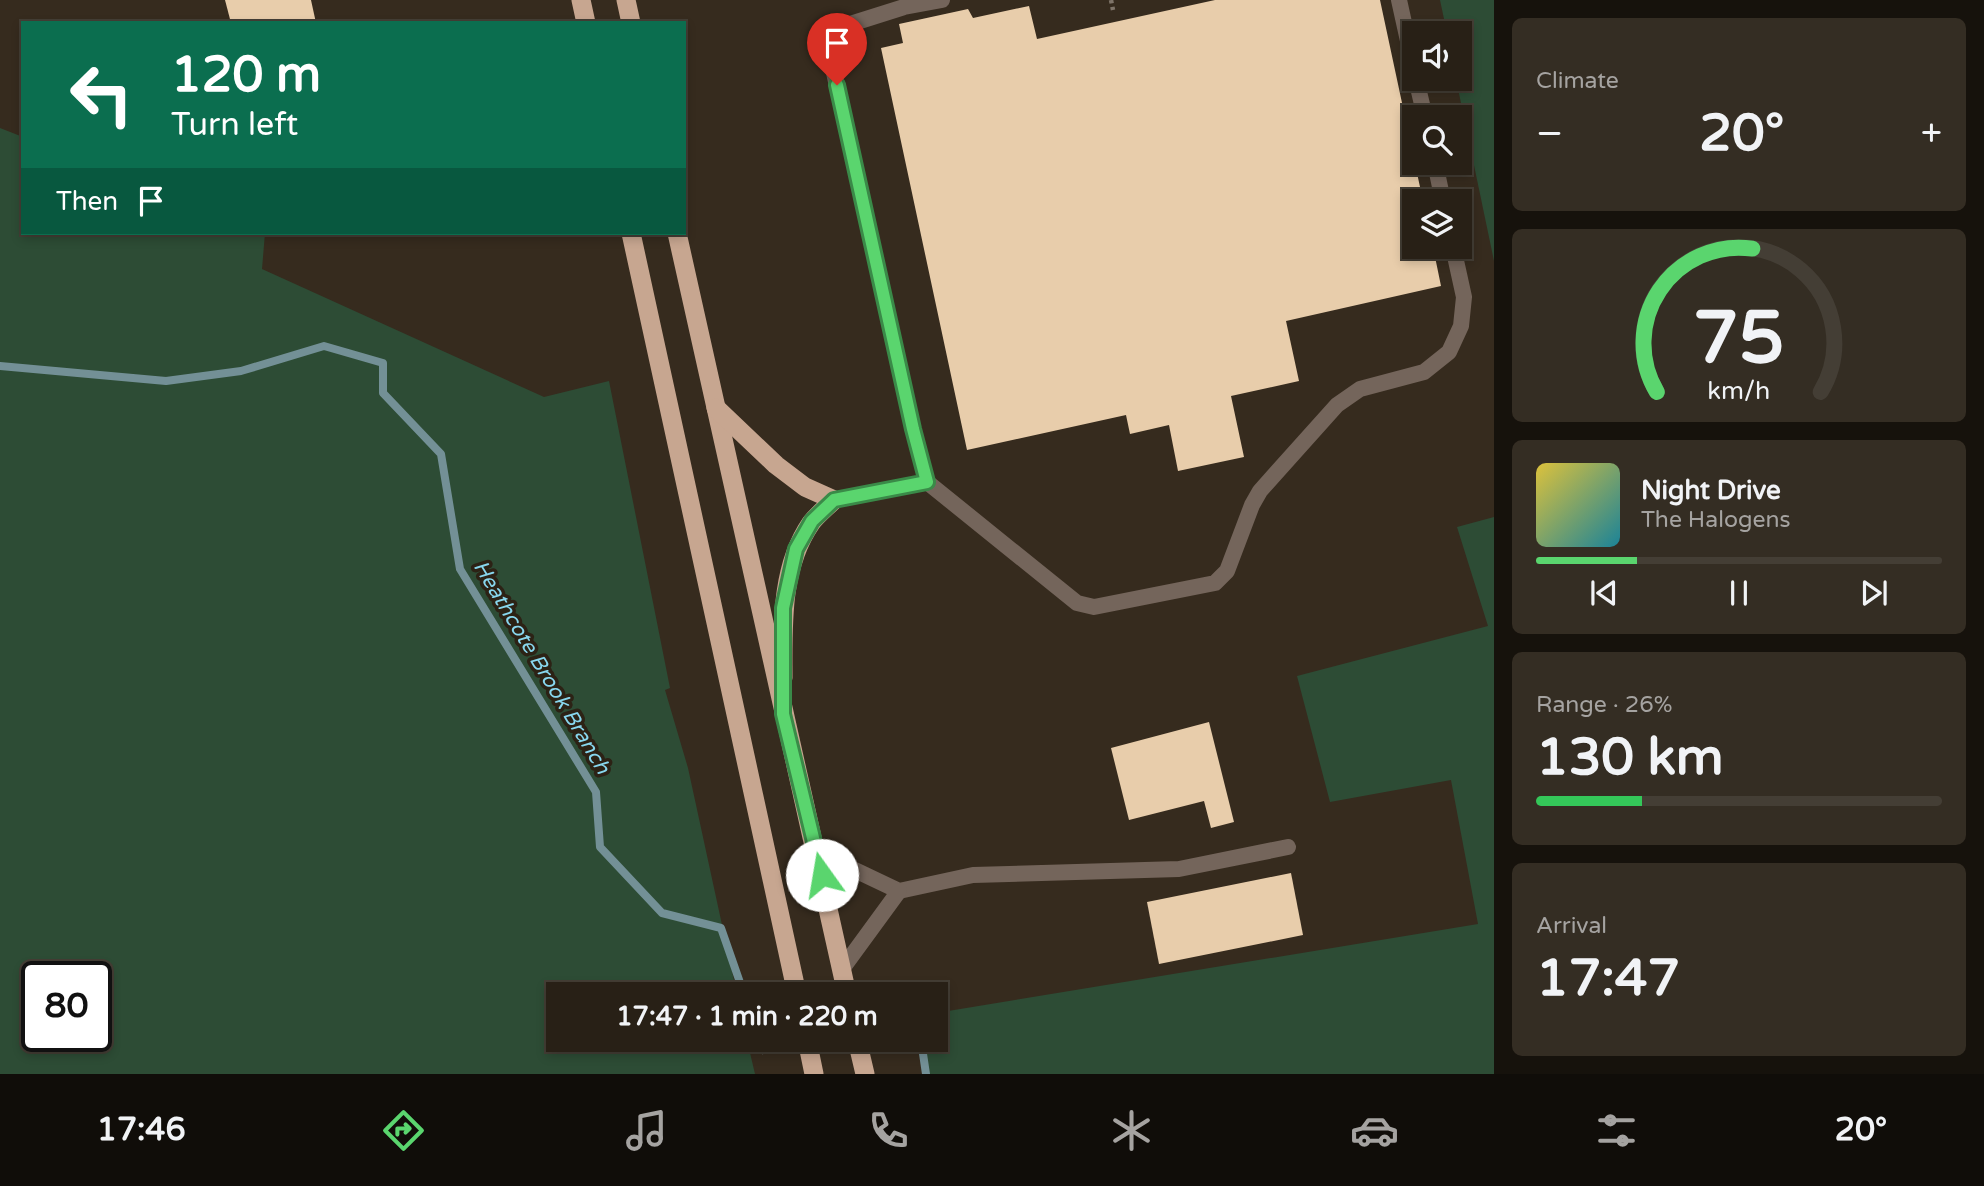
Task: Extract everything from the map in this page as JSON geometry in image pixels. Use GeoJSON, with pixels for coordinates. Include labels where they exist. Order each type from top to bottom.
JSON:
{"type":"FeatureCollection","features":[{"type":"Feature","properties":{"kind":"highway"},"geometry":{"type":"LineString","coordinates":[[581,0],[586,21]]}},
{"type":"Feature","properties":{"kind":"highway"},"geometry":{"type":"LineString","coordinates":[[626,0],[631,21]]}},
{"type":"Feature","properties":{"kind":"highway"},"geometry":{"type":"LineString","coordinates":[[631,235],[794,982]]}},
{"type":"Feature","properties":{"kind":"highway"},"geometry":{"type":"LineString","coordinates":[[677,235],[845,982]]}},
{"type":"Feature","properties":{"kind":"highway"},"geometry":{"type":"LineString","coordinates":[[716,408],[776,465],[806,487],[834,500],[812,521],[796,549],[783,608],[783,714]]}},
{"type":"Feature","properties":{"kind":"highway"},"geometry":{"type":"LineString","coordinates":[[804,1074],[805,1052]]}},
{"type":"Feature","properties":{"kind":"highway"},"geometry":{"type":"LineString","coordinates":[[808,1052],[814,1074]]}},
{"type":"Feature","properties":{"kind":"highway"},"geometry":{"type":"LineString","coordinates":[[860,1052],[865,1074]]}},
{"type":"Feature","properties":{"kind":"lane"},"geometry":{"type":"LineString","coordinates":[[942,0],[904,7],[825,32],[913,429],[927,482],[1077,603],[1094,607],[1215,583],[1227,571],[1260,491],[1336,405],[1360,389],[1424,372],[1448,352],[1461,326],[1464,297],[1456,259]]}},
{"type":"Feature","properties":{"kind":"lane"},"geometry":{"type":"LineString","coordinates":[[1399,0],[1404,21]]}},
{"type":"Feature","properties":{"kind":"lane"},"geometry":{"type":"LineString","coordinates":[[834,500],[927,482]]}},
{"type":"Feature","properties":{"kind":"lane"},"geometry":{"type":"LineString","coordinates":[[817,852],[899,891],[973,875],[1179,869],[1289,847]]}},
{"type":"Feature","properties":{"kind":"lane"},"geometry":{"type":"LineString","coordinates":[[842,969],[899,891]]}},
{"type":"Feature","properties":{"kind":"path"},"geometry":{"type":"LineString","coordinates":[[1111,0],[1113,10]]}},
{"type":"Feature","properties":{"kind":"green space"},"geometry":{"type":"Polygon","coordinates":[[[1440,0],[1494,0],[1494,261],[1472,156],[1472,105],[1461,105],[1459,91],[1472,91],[1472,21],[1444,21],[1440,0]]]}},
{"type":"Feature","properties":{"kind":"green space"},"geometry":{"type":"Polygon","coordinates":[[[0,128],[21,136],[21,235],[265,235],[262,269],[544,397],[609,381],[670,688],[665,690],[688,768],[734,982],[546,982],[546,1052],[750,1052],[755,1074],[0,1074],[0,128]]]}},
{"type":"Feature","properties":{"kind":"green space"},"geometry":{"type":"Polygon","coordinates":[[[1494,517],[1494,1074],[927,1074],[922,1052],[948,1052],[948,1011],[1478,924],[1451,780],[1330,802],[1297,676],[1488,626],[1457,527],[1494,517]]]}},
{"type":"Feature","properties":{"kind":"building"},"geometry":{"type":"Polygon","coordinates":[[[225,0],[311,0],[316,21],[230,21],[225,0]]]}},
{"type":"Feature","properties":{"kind":"building"},"geometry":{"type":"Polygon","coordinates":[[[1215,0],[1380,0],[1402,105],[1402,175],[1417,175],[1420,189],[1402,189],[1402,259],[1435,259],[1441,286],[1286,321],[1299,381],[1231,396],[1244,457],[1178,471],[1169,425],[1130,434],[1126,415],[967,450],[881,48],[903,43],[899,24],[968,9],[973,18],[1029,6],[1037,39],[1215,0]]]}},
{"type":"Feature","properties":{"kind":"building"},"geometry":{"type":"Polygon","coordinates":[[[1209,722],[1234,822],[1211,828],[1204,801],[1129,820],[1111,748],[1209,722]]]}},
{"type":"Feature","properties":{"kind":"building"},"geometry":{"type":"Polygon","coordinates":[[[1291,873],[1303,935],[1159,964],[1147,902],[1291,873]]]}},
{"type":"Feature","properties":{"kind":"waterway","name":"Heathcote Brook Branch"},"geometry":{"type":"LineString","coordinates":[[0,366],[166,381],[241,371],[324,346],[383,363],[383,393],[441,454],[460,569],[596,792],[600,847],[662,913],[721,928],[740,982]]}},
{"type":"Feature","properties":{"kind":"waterway","name":"Heathcote Brook Branch"},"geometry":{"type":"LineString","coordinates":[[923,1052],[926,1074]]}},
{"type":"Feature","properties":{"kind":"route"},"geometry":{"type":"LineString","coordinates":[[822,875],[783,714],[783,608],[796,549],[812,521],[834,500],[927,482],[837,85]]}}]}
